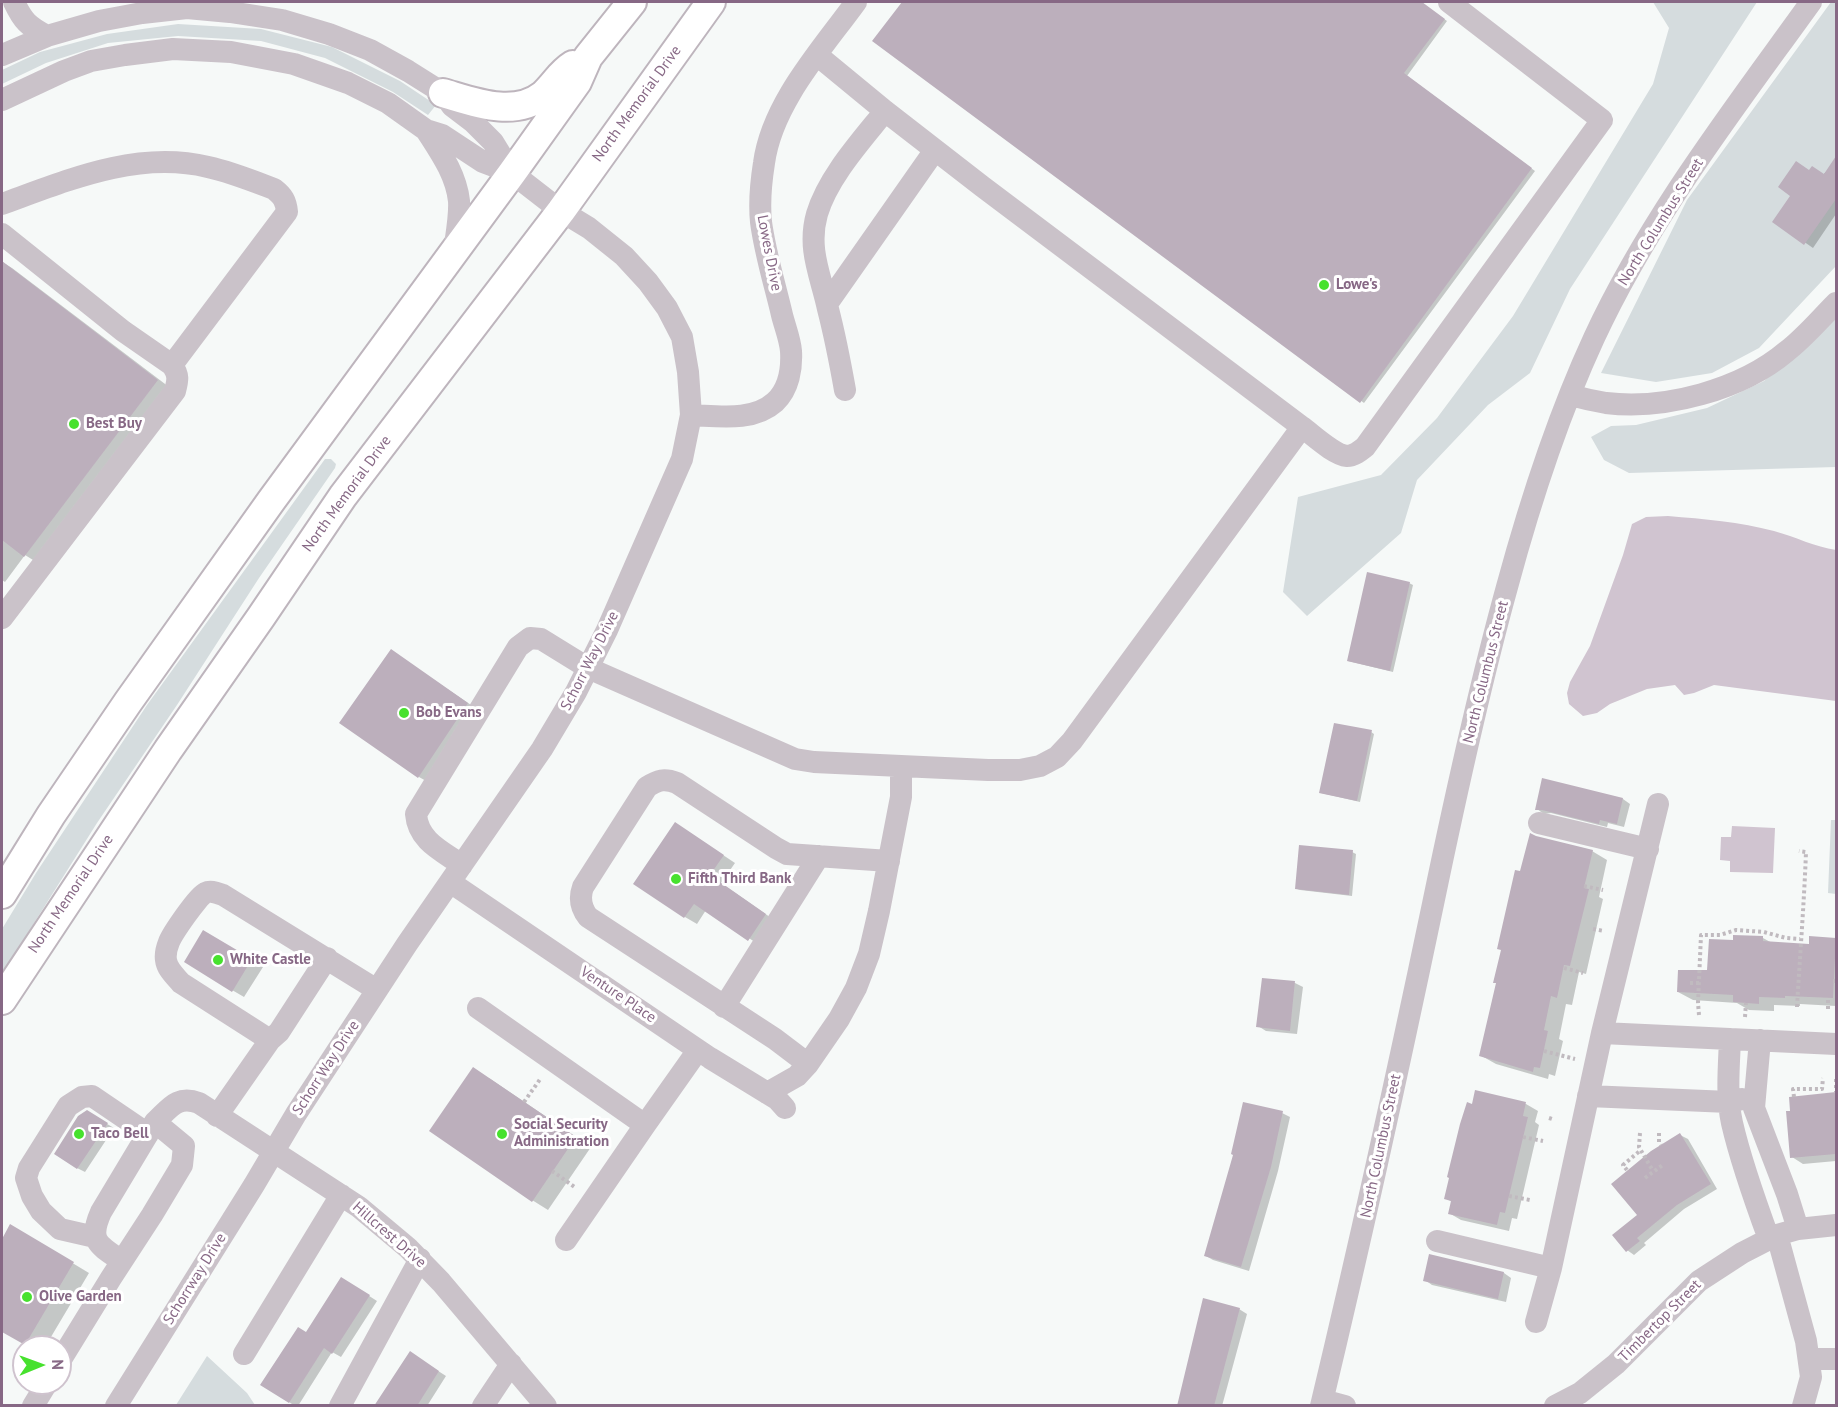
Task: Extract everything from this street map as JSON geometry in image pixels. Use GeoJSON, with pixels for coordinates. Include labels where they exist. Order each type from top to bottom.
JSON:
{"type":"FeatureCollection","features":[{"type":"Feature","properties":{"kind":"main road"},"geometry":{"type":"LineString","coordinates":[[2,894],[51,816],[135,693],[271,501],[577,82],[588,57],[632,2]]}},
{"type":"Feature","properties":{"kind":"main road","name":"North Memorial Drive"},"geometry":{"type":"LineString","coordinates":[[2,1000],[168,750],[343,496],[561,211],[711,2]]}},
{"type":"Feature","properties":{"kind":"main road"},"geometry":{"type":"LineString","coordinates":[[443,93],[482,105],[519,105],[535,101],[565,70],[588,57]]}},
{"type":"Feature","properties":{"kind":"street"},"geometry":{"type":"LineString","coordinates":[[14,2],[20,15],[30,27],[47,36]]}},
{"type":"Feature","properties":{"kind":"street","name":"Lowes Drive"},"geometry":{"type":"LineString","coordinates":[[692,415],[738,417],[753,413],[775,402],[789,377],[791,349],[761,221],[760,189],[764,159],[774,126],[786,100],[856,2]]}},
{"type":"Feature","properties":{"kind":"street"},"geometry":{"type":"LineString","coordinates":[[817,55],[935,150],[1302,427],[1336,451],[1348,456],[1365,447],[1602,120],[1449,2]]}},
{"type":"Feature","properties":{"kind":"street","name":"North Columbus Street"},"geometry":{"type":"LineString","coordinates":[[1322,1403],[1386,1125],[1453,805],[1487,660],[1523,529],[1551,442],[1594,337],[1632,265],[1683,183],[1811,2]]}},
{"type":"Feature","properties":{"kind":"street"},"geometry":{"type":"LineString","coordinates":[[2,6],[9,25],[9,38],[3,54]]}},
{"type":"Feature","properties":{"kind":"street"},"geometry":{"type":"LineString","coordinates":[[3,54],[47,36],[99,21],[142,13],[187,8],[282,20],[329,34],[370,50],[443,93],[452,106],[473,122],[493,142],[512,173]]}},
{"type":"Feature","properties":{"kind":"street"},"geometry":{"type":"LineString","coordinates":[[2,100],[91,61],[173,49],[231,52],[265,58],[348,83],[388,103],[426,130],[442,135],[483,162],[512,173]]}},
{"type":"Feature","properties":{"kind":"street"},"geometry":{"type":"LineString","coordinates":[[845,390],[839,353],[814,255],[813,233],[817,213],[831,182],[885,111]]}},
{"type":"Feature","properties":{"kind":"street"},"geometry":{"type":"LineString","coordinates":[[426,130],[456,184],[459,203],[454,252]]}},
{"type":"Feature","properties":{"kind":"street"},"geometry":{"type":"LineString","coordinates":[[827,304],[935,150]]}},
{"type":"Feature","properties":{"kind":"street"},"geometry":{"type":"LineString","coordinates":[[2,204],[87,174],[125,165],[164,162],[207,166],[274,189],[282,195],[286,203],[286,212],[172,365]]}},
{"type":"Feature","properties":{"kind":"street","name":"Schorr Way Drive"},"geometry":{"type":"LineString","coordinates":[[273,1152],[377,990],[542,749],[577,690],[607,630],[682,459],[692,415],[688,372],[682,337],[667,308],[648,282],[624,256],[512,173]]}},
{"type":"Feature","properties":{"kind":"street"},"geometry":{"type":"LineString","coordinates":[[2,234],[123,331],[172,365],[177,372],[178,380],[175,391],[2,618]]}},
{"type":"Feature","properties":{"kind":"street"},"geometry":{"type":"LineString","coordinates":[[1570,395],[1606,403],[1637,404],[1671,401],[1725,386],[1766,367],[1787,351],[1836,303]]}},
{"type":"Feature","properties":{"kind":"street"},"geometry":{"type":"LineString","coordinates":[[588,668],[795,759],[814,762],[988,770],[1020,770],[1040,766],[1057,757],[1072,741],[1302,427]]}},
{"type":"Feature","properties":{"kind":"street","name":"Venture Place"},"geometry":{"type":"LineString","coordinates":[[588,668],[541,639],[530,638],[518,647],[416,814],[417,826],[456,874],[698,1050],[767,1093],[785,1108]]}},
{"type":"Feature","properties":{"kind":"street"},"geometry":{"type":"LineString","coordinates":[[767,1093],[797,1076],[839,1019],[856,988],[869,954],[901,797],[901,766]]}},
{"type":"Feature","properties":{"kind":"street"},"geometry":{"type":"LineString","coordinates":[[807,1064],[775,1039],[588,917],[580,895],[588,878],[647,787],[660,780],[676,783],[788,854],[888,861]]}},
{"type":"Feature","properties":{"kind":"street"},"geometry":{"type":"LineString","coordinates":[[1536,1322],[1551,1268],[1602,1033],[1658,804]]}},
{"type":"Feature","properties":{"kind":"street"},"geometry":{"type":"LineString","coordinates":[[1539,823],[1648,849]]}},
{"type":"Feature","properties":{"kind":"street"},"geometry":{"type":"LineString","coordinates":[[724,1007],[819,856]]}},
{"type":"Feature","properties":{"kind":"street"},"geometry":{"type":"LineString","coordinates":[[270,1040],[181,983],[171,973],[166,960],[170,939],[205,892],[223,895],[377,990]]}},
{"type":"Feature","properties":{"kind":"street"},"geometry":{"type":"LineString","coordinates":[[217,1116],[270,1040],[279,1032],[327,958]]}},
{"type":"Feature","properties":{"kind":"street"},"geometry":{"type":"LineString","coordinates":[[478,1008],[645,1125]]}},
{"type":"Feature","properties":{"kind":"street"},"geometry":{"type":"LineString","coordinates":[[1602,1033],[1836,1044]]}},
{"type":"Feature","properties":{"kind":"street"},"geometry":{"type":"LineString","coordinates":[[1730,1039],[1728,1089],[1731,1121],[1756,1204],[1781,1235]]}},
{"type":"Feature","properties":{"kind":"street"},"geometry":{"type":"LineString","coordinates":[[1760,1040],[1754,1108],[1787,1194],[1781,1235],[1806,1341],[1811,1377],[1803,1406]]}},
{"type":"Feature","properties":{"kind":"street"},"geometry":{"type":"LineString","coordinates":[[566,1240],[698,1050]]}},
{"type":"Feature","properties":{"kind":"street"},"geometry":{"type":"LineString","coordinates":[[72,1342],[182,1165],[184,1146],[92,1096],[82,1097],[68,1106],[29,1168],[26,1178],[32,1196],[41,1211],[60,1229],[95,1237]]}},
{"type":"Feature","properties":{"kind":"street"},"geometry":{"type":"LineString","coordinates":[[1588,1096],[1729,1102],[1754,1096]]}},
{"type":"Feature","properties":{"kind":"street","name":"Hillcrest Drive"},"geometry":{"type":"LineString","coordinates":[[152,1128],[174,1104],[188,1099],[199,1103],[359,1207],[420,1259],[546,1406]]}},
{"type":"Feature","properties":{"kind":"street"},"geometry":{"type":"LineString","coordinates":[[122,1261],[104,1249],[95,1237],[94,1227],[152,1128]]}},
{"type":"Feature","properties":{"kind":"street","name":"Schorrway Drive"},"geometry":{"type":"LineString","coordinates":[[116,1406],[273,1152]]}},
{"type":"Feature","properties":{"kind":"street"},"geometry":{"type":"LineString","coordinates":[[244,1354],[341,1195]]}},
{"type":"Feature","properties":{"kind":"street","name":"Timbertop Street"},"geometry":{"type":"LineString","coordinates":[[1555,1406],[1580,1393],[1616,1364],[1699,1281],[1742,1252],[1781,1235],[1836,1225]]}},
{"type":"Feature","properties":{"kind":"street"},"geometry":{"type":"LineString","coordinates":[[1437,1241],[1551,1268]]}},
{"type":"Feature","properties":{"kind":"street"},"geometry":{"type":"LineString","coordinates":[[340,1406],[420,1259]]}},
{"type":"Feature","properties":{"kind":"street"},"geometry":{"type":"LineString","coordinates":[[1809,1359],[1836,1359]]}},
{"type":"Feature","properties":{"kind":"street"},"geometry":{"type":"LineString","coordinates":[[483,1406],[511,1364]]}},
{"type":"Feature","properties":{"kind":"street"},"geometry":{"type":"LineString","coordinates":[[1322,1403],[1345,1406]]}},
{"type":"Feature","properties":{"kind":"path"},"geometry":{"type":"LineString","coordinates":[[1797,1007],[1806,852],[1799,851]]}},
{"type":"Feature","properties":{"kind":"path"},"geometry":{"type":"LineString","coordinates":[[1584,886],[1603,890]]}},
{"type":"Feature","properties":{"kind":"path"},"geometry":{"type":"LineString","coordinates":[[1699,1037],[1701,935],[1725,934],[1736,930],[1764,932],[1800,939]]}},
{"type":"Feature","properties":{"kind":"path"},"geometry":{"type":"LineString","coordinates":[[1564,968],[1583,972]]}},
{"type":"Feature","properties":{"kind":"path"},"geometry":{"type":"LineString","coordinates":[[1690,983],[1699,983]]}},
{"type":"Feature","properties":{"kind":"path"},"geometry":{"type":"LineString","coordinates":[[1827,1008],[1828,998]]}},
{"type":"Feature","properties":{"kind":"path"},"geometry":{"type":"LineString","coordinates":[[1544,1051],[1595,1064]]}},
{"type":"Feature","properties":{"kind":"path"},"geometry":{"type":"LineString","coordinates":[[1794,1097],[1793,1089],[1822,1089],[1823,1078]]}},
{"type":"Feature","properties":{"kind":"path"},"geometry":{"type":"LineString","coordinates":[[1836,1079],[1836,1092]]}},
{"type":"Feature","properties":{"kind":"path"},"geometry":{"type":"LineString","coordinates":[[524,1102],[534,1088]]}},
{"type":"Feature","properties":{"kind":"path"},"geometry":{"type":"LineString","coordinates":[[1640,1133],[1639,1147],[1653,1171]]}},
{"type":"Feature","properties":{"kind":"path"},"geometry":{"type":"LineString","coordinates":[[1659,1133],[1661,1145]]}},
{"type":"Feature","properties":{"kind":"path"},"geometry":{"type":"LineString","coordinates":[[1523,1137],[1544,1141]]}},
{"type":"Feature","properties":{"kind":"path"},"geometry":{"type":"LineString","coordinates":[[1627,1170],[1623,1165],[1641,1150]]}},
{"type":"Feature","properties":{"kind":"path"},"geometry":{"type":"LineString","coordinates":[[1645,1178],[1664,1164]]}},
{"type":"Feature","properties":{"kind":"path"},"geometry":{"type":"LineString","coordinates":[[552,1171],[565,1180]]}},
{"type":"Feature","properties":{"kind":"path"},"geometry":{"type":"LineString","coordinates":[[1509,1196],[1530,1200]]}},
{"type":"Feature","properties":{"kind":"shaded area"},"geometry":{"type":"Polygon","coordinates":[[[1653,2],[1757,2],[1570,289],[1530,373],[1488,405],[1417,480],[1401,533],[1307,616],[1283,592],[1298,497],[1381,475],[1437,418],[1513,316],[1653,84],[1669,28],[1653,2]]]}},
{"type":"Feature","properties":{"kind":"shaded area"},"geometry":{"type":"Polygon","coordinates":[[[1831,2],[1836,2],[1836,266],[1759,348],[1712,373],[1656,382],[1601,373],[1687,200],[1831,2]]]}},
{"type":"Feature","properties":{"kind":"shaded area"},"geometry":{"type":"Polygon","coordinates":[[[178,24],[261,29],[332,47],[400,81],[436,105],[428,115],[393,92],[325,58],[261,41],[178,36],[108,43],[46,63],[2,84],[2,70],[40,52],[107,34],[178,24]]]}},
{"type":"Feature","properties":{"kind":"shaded area"},"geometry":{"type":"Polygon","coordinates":[[[1836,312],[1836,467],[1629,473],[1604,460],[1591,437],[1611,426],[1636,425],[1707,408],[1764,381],[1811,339],[1836,312]]]}},
{"type":"Feature","properties":{"kind":"shaded area"},"geometry":{"type":"Polygon","coordinates":[[[325,459],[331,459],[336,464],[335,468],[259,578],[97,823],[2,974],[2,929],[36,873],[147,705],[325,459]]]}},
{"type":"Feature","properties":{"kind":"shaded area"},"geometry":{"type":"Polygon","coordinates":[[[1668,516],[1722,521],[1761,528],[1836,550],[1836,701],[1714,685],[1684,695],[1675,685],[1647,689],[1610,704],[1597,713],[1583,716],[1569,704],[1567,693],[1570,682],[1590,646],[1632,524],[1646,517],[1668,516]]]}},
{"type":"Feature","properties":{"kind":"shaded area"},"geometry":{"type":"Polygon","coordinates":[[[1831,820],[1836,820],[1836,894],[1828,893],[1831,820]]]}},
{"type":"Feature","properties":{"kind":"shaded area"},"geometry":{"type":"Polygon","coordinates":[[[1732,826],[1775,828],[1773,873],[1730,872],[1730,861],[1720,860],[1721,837],[1731,837],[1732,826]]]}},
{"type":"Feature","properties":{"kind":"shaded area"},"geometry":{"type":"Polygon","coordinates":[[[207,1356],[247,1393],[255,1405],[176,1405],[207,1356]]]}},
{"type":"Feature","properties":{"kind":"building","name":"Lowe's"},"geometry":{"type":"Polygon","coordinates":[[[902,2],[1422,2],[1445,19],[1404,73],[1532,168],[1360,403],[872,41],[902,2]]]}},
{"type":"Feature","properties":{"kind":"building"},"geometry":{"type":"Polygon","coordinates":[[[1836,156],[1836,199],[1804,245],[1772,222],[1790,196],[1778,187],[1796,161],[1809,170],[1812,166],[1824,174],[1836,156]]]}},
{"type":"Feature","properties":{"kind":"building","name":"Best Buy"},"geometry":{"type":"Polygon","coordinates":[[[2,261],[158,380],[24,557],[2,540],[2,261]]]}},
{"type":"Feature","properties":{"kind":"building"},"geometry":{"type":"Polygon","coordinates":[[[1367,572],[1410,582],[1390,671],[1347,661],[1367,572]]]}},
{"type":"Feature","properties":{"kind":"building","name":"Bob Evans"},"geometry":{"type":"Polygon","coordinates":[[[391,649],[468,703],[418,778],[339,723],[391,649]]]}},
{"type":"Feature","properties":{"kind":"building"},"geometry":{"type":"Polygon","coordinates":[[[1334,723],[1372,730],[1357,801],[1319,793],[1334,723]]]}},
{"type":"Feature","properties":{"kind":"building"},"geometry":{"type":"Polygon","coordinates":[[[1542,778],[1623,798],[1617,824],[1600,820],[1599,824],[1535,810],[1542,778]]]}},
{"type":"Feature","properties":{"kind":"building","name":"Fifth Third Bank"},"geometry":{"type":"Polygon","coordinates":[[[675,822],[724,855],[710,875],[766,914],[748,941],[694,904],[684,918],[633,884],[675,822]]]}},
{"type":"Feature","properties":{"kind":"building"},"geometry":{"type":"Polygon","coordinates":[[[1530,833],[1593,850],[1584,888],[1589,889],[1570,966],[1564,965],[1557,998],[1551,996],[1544,1030],[1548,1031],[1540,1068],[1534,1067],[1533,1072],[1479,1056],[1496,983],[1493,983],[1501,950],[1497,949],[1515,870],[1520,871],[1530,833]]]}},
{"type":"Feature","properties":{"kind":"building"},"geometry":{"type":"Polygon","coordinates":[[[1299,845],[1353,850],[1349,895],[1295,889],[1299,845]]]}},
{"type":"Feature","properties":{"kind":"building","name":"White Castle"},"geometry":{"type":"Polygon","coordinates":[[[203,930],[252,959],[232,992],[184,962],[203,930]]]}},
{"type":"Feature","properties":{"kind":"building"},"geometry":{"type":"Polygon","coordinates":[[[1733,935],[1763,936],[1763,941],[1809,944],[1809,936],[1836,938],[1833,998],[1759,997],[1759,1004],[1733,1002],[1733,995],[1677,992],[1678,970],[1707,970],[1709,939],[1733,940],[1733,935]]]}},
{"type":"Feature","properties":{"kind":"building"},"geometry":{"type":"Polygon","coordinates":[[[1262,978],[1295,981],[1290,1031],[1256,1027],[1262,978]]]}},
{"type":"Feature","properties":{"kind":"building","name":"Social Security Administration"},"geometry":{"type":"Polygon","coordinates":[[[473,1067],[576,1137],[532,1202],[429,1131],[473,1067]]]}},
{"type":"Feature","properties":{"kind":"building"},"geometry":{"type":"Polygon","coordinates":[[[1475,1090],[1526,1102],[1523,1116],[1528,1117],[1505,1213],[1500,1212],[1497,1225],[1448,1214],[1451,1201],[1444,1199],[1460,1124],[1467,1102],[1472,1104],[1475,1090]]]}},
{"type":"Feature","properties":{"kind":"building"},"geometry":{"type":"Polygon","coordinates":[[[1836,1092],[1836,1154],[1790,1158],[1786,1111],[1790,1111],[1789,1097],[1836,1092]]]}},
{"type":"Feature","properties":{"kind":"building"},"geometry":{"type":"Polygon","coordinates":[[[1243,1102],[1283,1111],[1271,1167],[1241,1267],[1204,1256],[1233,1155],[1231,1154],[1243,1102]]]}},
{"type":"Feature","properties":{"kind":"building","name":"Taco Bell"},"geometry":{"type":"Polygon","coordinates":[[[87,1110],[108,1123],[77,1169],[54,1154],[78,1116],[87,1110]]]}},
{"type":"Feature","properties":{"kind":"building"},"geometry":{"type":"Polygon","coordinates":[[[1680,1133],[1711,1184],[1677,1205],[1637,1238],[1640,1241],[1626,1252],[1612,1235],[1637,1215],[1611,1184],[1651,1151],[1680,1133]]]}},
{"type":"Feature","properties":{"kind":"building","name":"Olive Garden"},"geometry":{"type":"Polygon","coordinates":[[[10,1224],[74,1262],[31,1335],[12,1335],[12,1338],[2,1332],[2,1239],[10,1224]]]}},
{"type":"Feature","properties":{"kind":"building"},"geometry":{"type":"Polygon","coordinates":[[[1429,1254],[1504,1272],[1498,1299],[1423,1281],[1429,1254]]]}},
{"type":"Feature","properties":{"kind":"building"},"geometry":{"type":"Polygon","coordinates":[[[341,1277],[370,1295],[332,1354],[324,1348],[289,1403],[260,1385],[298,1327],[306,1332],[341,1277]]]}},
{"type":"Feature","properties":{"kind":"building"},"geometry":{"type":"Polygon","coordinates":[[[1203,1298],[1240,1308],[1214,1406],[1177,1406],[1203,1298]]]}},
{"type":"Feature","properties":{"kind":"building"},"geometry":{"type":"Polygon","coordinates":[[[410,1351],[439,1371],[417,1406],[374,1406],[410,1351]]]}},
{"type":"Feature","properties":{"kind":"place","name":"Lowe's"},"geometry":{"type":"Point","coordinates":[1324,285]}},
{"type":"Feature","properties":{"kind":"place","name":"Best Buy"},"geometry":{"type":"Point","coordinates":[74,424]}},
{"type":"Feature","properties":{"kind":"place","name":"Bob Evans"},"geometry":{"type":"Point","coordinates":[404,713]}},
{"type":"Feature","properties":{"kind":"place","name":"Fifth Third Bank"},"geometry":{"type":"Point","coordinates":[676,879]}},
{"type":"Feature","properties":{"kind":"place","name":"White Castle"},"geometry":{"type":"Point","coordinates":[218,960]}},
{"type":"Feature","properties":{"kind":"place","name":"Taco Bell"},"geometry":{"type":"Point","coordinates":[79,1134]}},
{"type":"Feature","properties":{"kind":"place","name":"Social Security Administration"},"geometry":{"type":"Point","coordinates":[502,1134]}},
{"type":"Feature","properties":{"kind":"place","name":"Olive Garden"},"geometry":{"type":"Point","coordinates":[27,1297]}}]}
